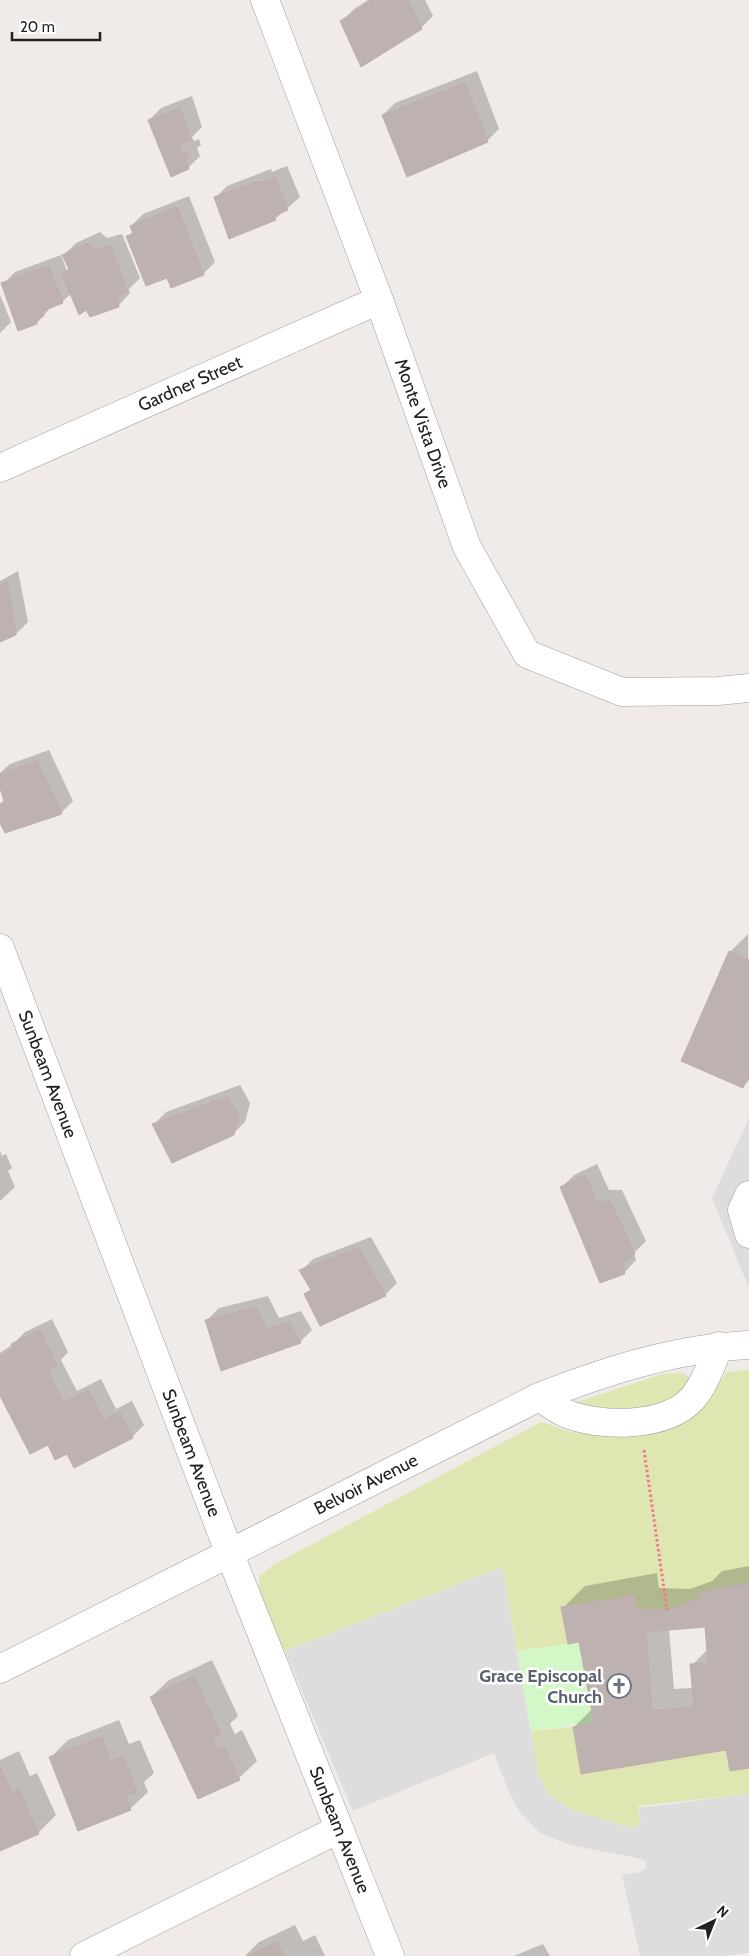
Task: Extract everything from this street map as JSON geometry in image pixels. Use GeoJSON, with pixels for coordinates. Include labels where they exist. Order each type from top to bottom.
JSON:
{"type":"FeatureCollection","features":[{"type":"Feature","properties":{"kind":"street","name":"Monte Vista Drive"},"geometry":{"type":"LineString","coordinates":[[265,0],[379,300],[467,547],[528,654],[622,692],[718,691],[749,688]]}},
{"type":"Feature","properties":{"kind":"street","name":"Gardner Street"},"geometry":{"type":"LineString","coordinates":[[0,468],[379,300]]}},
{"type":"Feature","properties":{"kind":"street","name":"Sunbeam Avenue"},"geometry":{"type":"LineString","coordinates":[[0,948],[229,1552],[390,1956]]}},
{"type":"Feature","properties":{"kind":"street"},"geometry":{"type":"LineString","coordinates":[[749,1195],[742,1210],[749,1234]]}},
{"type":"Feature","properties":{"kind":"street","name":"Belvoir Avenue"},"geometry":{"type":"LineString","coordinates":[[0,1669],[539,1397],[597,1374],[659,1358],[719,1346],[749,1346]]}},
{"type":"Feature","properties":{"kind":"street"},"geometry":{"type":"LineString","coordinates":[[539,1397],[564,1413],[588,1420],[625,1423],[674,1412],[694,1397],[719,1346]]}},
{"type":"Feature","properties":{"kind":"street"},"geometry":{"type":"LineString","coordinates":[[84,1956],[339,1829]]}},
{"type":"Feature","properties":{"kind":"path"},"geometry":{"type":"LineString","coordinates":[[640,1421],[667,1610]]}},
{"type":"Feature","properties":{"kind":"green space"},"geometry":{"type":"Polygon","coordinates":[[[749,1370],[749,1583],[667,1610],[637,1609],[635,1595],[562,1607],[568,1644],[517,1651],[502,1567],[285,1651],[260,1604],[259,1576],[273,1565],[541,1422],[575,1433],[628,1432],[693,1417],[727,1372],[749,1370]]]}},
{"type":"Feature","properties":{"kind":"green space"},"geometry":{"type":"Polygon","coordinates":[[[684,1373],[692,1380],[689,1389],[668,1402],[600,1416],[574,1403],[663,1374],[684,1373]]]}},
{"type":"Feature","properties":{"kind":"green space"},"geometry":{"type":"Polygon","coordinates":[[[579,1642],[594,1723],[531,1731],[517,1651],[579,1642]]]}},
{"type":"Feature","properties":{"kind":"green space"},"geometry":{"type":"Polygon","coordinates":[[[573,1727],[581,1774],[726,1750],[730,1771],[749,1768],[749,1794],[638,1806],[641,1826],[632,1828],[575,1811],[564,1806],[548,1794],[540,1780],[531,1731],[573,1727]]]}},
{"type":"Feature","properties":{"kind":"shaded area"},"geometry":{"type":"Polygon","coordinates":[[[749,1118],[749,1288],[712,1198],[749,1118]]]}},
{"type":"Feature","properties":{"kind":"shaded area"},"geometry":{"type":"Polygon","coordinates":[[[502,1567],[538,1773],[548,1794],[572,1810],[632,1828],[641,1826],[639,1808],[749,1794],[749,1953],[721,1956],[640,1956],[622,1875],[640,1872],[646,1868],[646,1862],[637,1858],[570,1845],[540,1833],[518,1810],[494,1753],[353,1811],[285,1651],[502,1567]]]}},
{"type":"Feature","properties":{"kind":"building"},"geometry":{"type":"Polygon","coordinates":[[[373,0],[408,0],[422,29],[361,67],[340,21],[373,0]]]}},
{"type":"Feature","properties":{"kind":"building"},"geometry":{"type":"Polygon","coordinates":[[[465,83],[488,142],[407,177],[382,115],[465,83]]]}},
{"type":"Feature","properties":{"kind":"building"},"geometry":{"type":"Polygon","coordinates":[[[180,108],[191,140],[179,144],[182,152],[187,151],[189,158],[185,159],[189,169],[171,177],[148,120],[180,108]]]}},
{"type":"Feature","properties":{"kind":"building"},"geometry":{"type":"Polygon","coordinates":[[[275,177],[288,210],[274,216],[276,220],[229,239],[214,197],[275,177]]]}},
{"type":"Feature","properties":{"kind":"building"},"geometry":{"type":"Polygon","coordinates":[[[177,207],[204,275],[171,288],[167,278],[146,286],[126,236],[133,234],[130,226],[177,207]]]}},
{"type":"Feature","properties":{"kind":"building"},"geometry":{"type":"Polygon","coordinates":[[[88,243],[95,250],[110,245],[128,291],[117,297],[119,307],[90,317],[86,310],[79,315],[62,274],[69,269],[62,255],[88,243]]]}},
{"type":"Feature","properties":{"kind":"building"},"geometry":{"type":"Polygon","coordinates":[[[49,266],[63,303],[43,311],[44,316],[36,319],[37,324],[18,331],[1,283],[49,266]]]}},
{"type":"Feature","properties":{"kind":"building"},"geometry":{"type":"Polygon","coordinates":[[[7,581],[16,635],[0,642],[0,585],[7,581]]]}},
{"type":"Feature","properties":{"kind":"building"},"geometry":{"type":"Polygon","coordinates":[[[37,761],[62,814],[5,833],[0,823],[0,804],[4,801],[0,788],[0,774],[37,761]]]}},
{"type":"Feature","properties":{"kind":"building"},"geometry":{"type":"Polygon","coordinates":[[[729,951],[749,960],[749,1075],[743,1088],[681,1061],[729,951]]]}},
{"type":"Feature","properties":{"kind":"building"},"geometry":{"type":"Polygon","coordinates":[[[228,1097],[239,1116],[234,1135],[172,1163],[152,1124],[228,1097]]]}},
{"type":"Feature","properties":{"kind":"building"},"geometry":{"type":"Polygon","coordinates":[[[585,1175],[597,1202],[610,1201],[635,1254],[622,1263],[625,1274],[600,1283],[560,1187],[585,1175]]]}},
{"type":"Feature","properties":{"kind":"building"},"geometry":{"type":"Polygon","coordinates":[[[359,1248],[386,1296],[320,1326],[304,1294],[311,1290],[299,1270],[359,1248]]]}},
{"type":"Feature","properties":{"kind":"building"},"geometry":{"type":"Polygon","coordinates":[[[256,1307],[267,1329],[289,1322],[301,1343],[221,1371],[205,1320],[256,1307]]]}},
{"type":"Feature","properties":{"kind":"building"},"geometry":{"type":"Polygon","coordinates":[[[40,1330],[57,1365],[48,1370],[64,1402],[89,1390],[104,1420],[120,1412],[133,1438],[74,1468],[67,1454],[55,1460],[48,1445],[30,1454],[0,1396],[0,1356],[14,1349],[11,1344],[40,1330]]]}},
{"type":"Feature","properties":{"kind":"building","name":"Grace Episcopal Church"},"geometry":{"type":"Polygon","coordinates":[[[749,1583],[749,1768],[730,1771],[726,1750],[581,1774],[573,1727],[594,1723],[579,1642],[568,1644],[561,1607],[635,1595],[637,1609],[667,1610],[699,1598],[698,1592],[749,1583]],[[705,1627],[646,1632],[652,1711],[694,1707],[690,1664],[708,1663],[705,1627]]]}},
{"type":"Feature","properties":{"kind":"building"},"geometry":{"type":"Polygon","coordinates":[[[194,1676],[221,1734],[212,1738],[217,1750],[224,1746],[240,1780],[198,1799],[150,1697],[194,1676]]]}},
{"type":"Feature","properties":{"kind":"building"},"geometry":{"type":"Polygon","coordinates":[[[102,1737],[111,1761],[123,1757],[137,1792],[126,1796],[131,1810],[78,1831],[49,1757],[102,1737]]]}},
{"type":"Feature","properties":{"kind":"building"},"geometry":{"type":"Polygon","coordinates":[[[0,1769],[12,1793],[19,1790],[39,1834],[0,1851],[0,1769]]]}},
{"type":"Feature","properties":{"kind":"building"},"geometry":{"type":"Polygon","coordinates":[[[277,1942],[284,1956],[247,1956],[277,1942]]]}},
{"type":"Feature","properties":{"kind":"place","name":"Grace Episcopal Church"},"geometry":{"type":"Point","coordinates":[619,1686]}}]}
